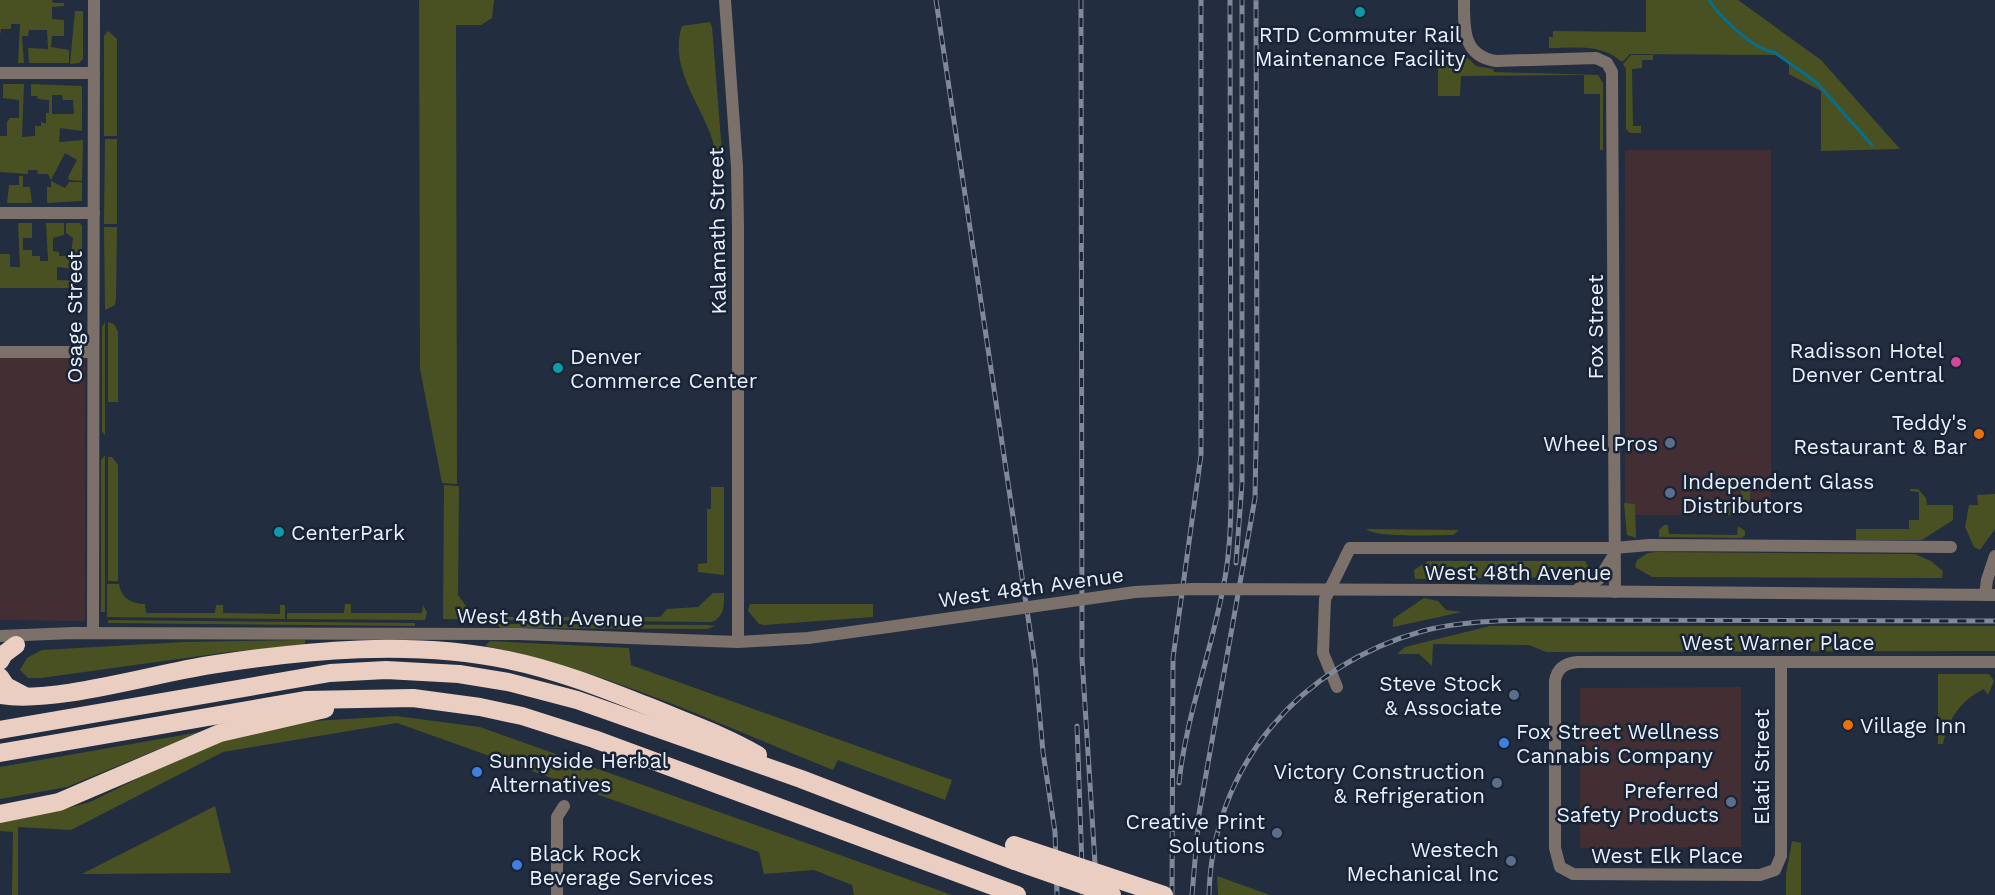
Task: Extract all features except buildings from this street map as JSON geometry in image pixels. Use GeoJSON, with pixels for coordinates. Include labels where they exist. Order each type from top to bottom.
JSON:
{"type":"FeatureCollection","features":[{"type":"Feature","properties":{"kind":"highway"},"geometry":{"type":"LineString","coordinates":[[0,661],[4,654],[5,644]]}},
{"type":"Feature","properties":{"kind":"highway"},"geometry":{"type":"LineString","coordinates":[[0,695],[52,694],[269,657],[358,651],[450,651],[521,663],[615,693],[742,746],[801,780]]}},
{"type":"Feature","properties":{"kind":"highway"},"geometry":{"type":"LineString","coordinates":[[0,730],[321,674],[386,670],[433,671],[483,677],[552,693],[922,825],[1164,895]]}},
{"type":"Feature","properties":{"kind":"highway"},"geometry":{"type":"LineString","coordinates":[[0,677],[6,686],[25,696]]}},
{"type":"Feature","properties":{"kind":"highway"},"geometry":{"type":"LineString","coordinates":[[0,753],[278,704],[353,697],[413,698],[490,709],[594,739],[1016,895]]}},
{"type":"Feature","properties":{"kind":"highway"},"geometry":{"type":"LineString","coordinates":[[0,814],[59,801],[86,791],[174,750],[220,733],[305,713],[413,698]]}},
{"type":"Feature","properties":{"kind":"highway"},"geometry":{"type":"LineString","coordinates":[[0,805],[86,791]]}},
{"type":"Feature","properties":{"kind":"highway"},"geometry":{"type":"LineString","coordinates":[[1015,853],[1113,895]]}},
{"type":"Feature","properties":{"kind":"street","name":"Osage Street"},"geometry":{"type":"LineString","coordinates":[[93,633],[94,0]]}},
{"type":"Feature","properties":{"kind":"street","name":"Kalamath Street"},"geometry":{"type":"LineString","coordinates":[[725,0],[738,189],[738,642]]}},
{"type":"Feature","properties":{"kind":"street","name":"Fox Street"},"geometry":{"type":"LineString","coordinates":[[1464,0],[1466,40],[1474,52],[1488,59],[1590,58],[1606,63],[1614,77],[1615,592]]}},
{"type":"Feature","properties":{"kind":"street"},"geometry":{"type":"LineString","coordinates":[[0,73],[94,74]]}},
{"type":"Feature","properties":{"kind":"street"},"geometry":{"type":"LineString","coordinates":[[0,213],[94,213]]}},
{"type":"Feature","properties":{"kind":"street"},"geometry":{"type":"LineString","coordinates":[[0,352],[93,352]]}},
{"type":"Feature","properties":{"kind":"street","name":"West 48th Avenue"},"geometry":{"type":"LineString","coordinates":[[1337,687],[1325,664],[1323,653],[1325,599],[1350,548],[1614,548],[1649,545],[1951,547]]}},
{"type":"Feature","properties":{"kind":"street"},"geometry":{"type":"LineString","coordinates":[[1570,592],[1599,579],[1609,566],[1614,548]]}},
{"type":"Feature","properties":{"kind":"street"},"geometry":{"type":"LineString","coordinates":[[1990,595],[1989,571],[1995,556]]}},
{"type":"Feature","properties":{"kind":"street","name":"West 48th Avenue"},"geometry":{"type":"LineString","coordinates":[[5,644],[73,633],[509,634],[738,642],[808,638],[1135,592],[1192,589],[1990,595]]}},
{"type":"Feature","properties":{"kind":"street","name":"West 48th Avenue"},"geometry":{"type":"LineString","coordinates":[[5,644],[73,633]]}},
{"type":"Feature","properties":{"kind":"street","name":"West Warner Place"},"geometry":{"type":"LineString","coordinates":[[1560,867],[1555,848],[1555,681],[1561,666],[1578,662],[1995,662]]}},
{"type":"Feature","properties":{"kind":"street","name":"Elati Street"},"geometry":{"type":"LineString","coordinates":[[1775,870],[1781,856],[1781,662]]}},
{"type":"Feature","properties":{"kind":"street"},"geometry":{"type":"LineString","coordinates":[[557,895],[557,817],[564,806]]}},
{"type":"Feature","properties":{"kind":"street","name":"West Elk Place"},"geometry":{"type":"LineString","coordinates":[[1560,867],[1573,873],[1596,874],[1760,875],[1775,870]]}},
{"type":"Feature","properties":{"kind":"shaded area"},"geometry":{"type":"Polygon","coordinates":[[[1625,150],[1771,150],[1771,515],[1625,515],[1625,150]]]}},
{"type":"Feature","properties":{"kind":"shaded area"},"geometry":{"type":"Polygon","coordinates":[[[0,357],[85,357],[85,621],[0,620],[0,357]]]}},
{"type":"Feature","properties":{"kind":"shaded area"},"geometry":{"type":"Polygon","coordinates":[[[1741,687],[1741,847],[1580,848],[1580,688],[1741,687]]]}},
{"type":"Feature","properties":{"kind":"green space"},"geometry":{"type":"Polygon","coordinates":[[[0,0],[52,0],[53,3],[64,3],[64,6],[52,7],[52,19],[64,20],[64,36],[52,36],[51,47],[69,50],[69,63],[29,63],[28,48],[48,49],[47,30],[29,30],[28,36],[22,36],[24,63],[18,63],[20,24],[11,24],[11,29],[1,29],[0,35],[0,0]]]}},
{"type":"Feature","properties":{"kind":"green space"},"geometry":{"type":"Polygon","coordinates":[[[419,0],[494,0],[492,18],[481,25],[456,25],[457,484],[442,483],[420,369],[419,0]]]}},
{"type":"Feature","properties":{"kind":"green space"},"geometry":{"type":"Polygon","coordinates":[[[1646,0],[1738,0],[1821,60],[1900,149],[1821,151],[1821,91],[1789,74],[1789,64],[1776,55],[1630,54],[1622,62],[1597,49],[1549,48],[1549,37],[1553,37],[1553,31],[1646,32],[1646,0]]]}},
{"type":"Feature","properties":{"kind":"green space"},"geometry":{"type":"Polygon","coordinates":[[[75,11],[83,11],[83,59],[79,63],[70,64],[75,11]]]}},
{"type":"Feature","properties":{"kind":"green space"},"geometry":{"type":"Polygon","coordinates":[[[710,22],[723,165],[717,162],[708,128],[685,79],[680,62],[679,44],[682,26],[710,22]]]}},
{"type":"Feature","properties":{"kind":"green space"},"geometry":{"type":"Polygon","coordinates":[[[108,31],[117,39],[117,136],[104,136],[104,36],[108,31]]]}},
{"type":"Feature","properties":{"kind":"green space"},"geometry":{"type":"Polygon","coordinates":[[[1631,55],[1653,55],[1653,60],[1642,60],[1642,68],[1632,69],[1633,126],[1641,126],[1641,133],[1630,133],[1626,129],[1626,69],[1623,64],[1631,55]]]}},
{"type":"Feature","properties":{"kind":"green space"},"geometry":{"type":"Polygon","coordinates":[[[1460,56],[1464,60],[1467,57],[1476,66],[1493,69],[1494,72],[1598,75],[1603,83],[1603,150],[1600,150],[1600,94],[1584,94],[1584,75],[1461,76],[1460,96],[1438,96],[1438,65],[1460,56]]]}},
{"type":"Feature","properties":{"kind":"green space"},"geometry":{"type":"Polygon","coordinates":[[[3,84],[24,84],[22,137],[35,136],[35,126],[41,126],[41,120],[42,123],[46,123],[49,100],[31,96],[31,84],[82,86],[82,131],[60,128],[59,142],[83,140],[82,181],[69,180],[68,177],[77,160],[65,153],[51,180],[48,174],[38,174],[37,170],[28,170],[28,174],[0,172],[0,136],[7,136],[7,122],[10,118],[19,118],[19,100],[3,98],[3,84]],[[52,95],[52,114],[74,114],[73,100],[63,100],[62,95],[52,95]]]}},
{"type":"Feature","properties":{"kind":"green space"},"geometry":{"type":"Polygon","coordinates":[[[105,139],[117,139],[117,224],[104,224],[105,139]]]}},
{"type":"Feature","properties":{"kind":"green space"},"geometry":{"type":"Polygon","coordinates":[[[19,176],[23,176],[23,187],[30,187],[32,203],[7,203],[9,185],[19,185],[19,176]]]}},
{"type":"Feature","properties":{"kind":"green space"},"geometry":{"type":"Polygon","coordinates":[[[51,181],[65,188],[69,182],[82,182],[82,201],[47,203],[47,187],[51,187],[51,181]]]}},
{"type":"Feature","properties":{"kind":"green space"},"geometry":{"type":"Polygon","coordinates":[[[18,223],[32,223],[32,238],[23,238],[23,250],[32,250],[32,256],[40,256],[40,261],[48,261],[46,223],[64,223],[64,235],[53,238],[53,251],[59,252],[59,256],[71,256],[73,238],[66,233],[66,223],[80,223],[82,226],[82,270],[57,267],[57,280],[81,281],[81,284],[69,284],[69,288],[0,288],[0,254],[10,254],[10,267],[20,267],[18,223]]]}},
{"type":"Feature","properties":{"kind":"green space"},"geometry":{"type":"Polygon","coordinates":[[[104,227],[117,227],[116,299],[115,305],[105,310],[104,227]]]}},
{"type":"Feature","properties":{"kind":"green space"},"geometry":{"type":"Polygon","coordinates":[[[105,322],[105,436],[102,431],[102,327],[105,322]]]}},
{"type":"Feature","properties":{"kind":"green space"},"geometry":{"type":"Polygon","coordinates":[[[108,322],[114,324],[118,332],[118,402],[108,402],[108,322]]]}},
{"type":"Feature","properties":{"kind":"green space"},"geometry":{"type":"Polygon","coordinates":[[[105,455],[105,612],[101,612],[101,460],[105,455]]]}},
{"type":"Feature","properties":{"kind":"green space"},"geometry":{"type":"Polygon","coordinates":[[[108,457],[112,457],[118,465],[118,581],[108,581],[108,457]]]}},
{"type":"Feature","properties":{"kind":"green space"},"geometry":{"type":"Polygon","coordinates":[[[444,485],[459,486],[458,595],[471,613],[478,608],[478,620],[443,619],[444,485]]]}},
{"type":"Feature","properties":{"kind":"green space"},"geometry":{"type":"Polygon","coordinates":[[[1741,486],[1746,486],[1746,490],[1750,490],[1750,508],[1745,515],[1720,515],[1720,506],[1741,505],[1741,486]]]}},
{"type":"Feature","properties":{"kind":"green space"},"geometry":{"type":"Polygon","coordinates":[[[711,487],[724,487],[724,575],[698,572],[698,564],[707,563],[707,509],[711,509],[711,487]]]}},
{"type":"Feature","properties":{"kind":"green space"},"geometry":{"type":"Polygon","coordinates":[[[1910,489],[1918,489],[1926,498],[1927,505],[1953,505],[1953,520],[1922,540],[1856,540],[1856,529],[1909,529],[1909,520],[1919,520],[1919,492],[1910,491],[1910,489]]]}},
{"type":"Feature","properties":{"kind":"green space"},"geometry":{"type":"Polygon","coordinates":[[[1995,494],[1995,529],[1980,550],[1974,547],[1965,527],[1969,505],[1978,505],[1977,495],[1995,494]]]}},
{"type":"Feature","properties":{"kind":"green space"},"geometry":{"type":"Polygon","coordinates":[[[1624,503],[1635,504],[1636,538],[1627,535],[1624,503]]]}},
{"type":"Feature","properties":{"kind":"green space"},"geometry":{"type":"Polygon","coordinates":[[[1664,525],[1668,525],[1669,534],[1737,535],[1738,526],[1745,531],[1745,535],[1742,538],[1659,537],[1659,530],[1664,525]]]}},
{"type":"Feature","properties":{"kind":"green space"},"geometry":{"type":"Polygon","coordinates":[[[1366,529],[1459,530],[1453,535],[1406,535],[1381,534],[1366,529]]]}},
{"type":"Feature","properties":{"kind":"green space"},"geometry":{"type":"Polygon","coordinates":[[[1648,553],[1915,554],[1931,561],[1943,571],[1942,578],[1652,577],[1635,567],[1637,560],[1648,553]]]}},
{"type":"Feature","properties":{"kind":"green space"},"geometry":{"type":"Polygon","coordinates":[[[1428,561],[1585,561],[1589,568],[1582,575],[1574,577],[1415,579],[1414,570],[1428,561]]]}},
{"type":"Feature","properties":{"kind":"green space"},"geometry":{"type":"Polygon","coordinates":[[[107,584],[119,584],[127,599],[145,604],[146,613],[215,613],[216,605],[223,605],[223,613],[280,614],[280,605],[285,605],[285,619],[107,617],[107,584]]]}},
{"type":"Feature","properties":{"kind":"green space"},"geometry":{"type":"Polygon","coordinates":[[[713,593],[724,593],[724,602],[722,613],[712,622],[496,620],[496,610],[506,617],[660,617],[667,609],[698,607],[713,593]]]}},
{"type":"Feature","properties":{"kind":"green space"},"geometry":{"type":"Polygon","coordinates":[[[1424,598],[1438,601],[1446,610],[1462,612],[1393,627],[1393,619],[1424,598]]]}},
{"type":"Feature","properties":{"kind":"green space"},"geometry":{"type":"Polygon","coordinates":[[[345,604],[351,604],[351,613],[422,613],[423,605],[427,612],[425,620],[287,619],[287,613],[344,613],[345,604]]]}},
{"type":"Feature","properties":{"kind":"green space"},"geometry":{"type":"Polygon","coordinates":[[[750,604],[873,604],[873,617],[764,625],[759,624],[748,611],[750,604]]]}},
{"type":"Feature","properties":{"kind":"green space"},"geometry":{"type":"Polygon","coordinates":[[[108,620],[415,623],[415,626],[108,623],[108,620]]]}},
{"type":"Feature","properties":{"kind":"green space"},"geometry":{"type":"Polygon","coordinates":[[[496,624],[715,626],[707,629],[501,628],[496,624]]]}},
{"type":"Feature","properties":{"kind":"green space"},"geometry":{"type":"Polygon","coordinates":[[[1490,626],[1995,626],[1995,651],[1546,652],[1529,645],[1433,644],[1432,666],[1419,654],[1397,654],[1405,647],[1490,626]]]}},
{"type":"Feature","properties":{"kind":"green space"},"geometry":{"type":"Polygon","coordinates":[[[305,640],[305,645],[229,652],[41,678],[28,678],[20,670],[27,658],[42,650],[184,642],[305,640]]]}},
{"type":"Feature","properties":{"kind":"green space"},"geometry":{"type":"Polygon","coordinates":[[[490,641],[629,648],[631,665],[952,780],[945,800],[838,760],[833,770],[618,684],[530,656],[485,646],[490,641]]]}},
{"type":"Feature","properties":{"kind":"green space"},"geometry":{"type":"Polygon","coordinates":[[[1938,674],[1989,674],[1994,681],[1988,695],[1984,689],[1976,693],[1957,711],[1948,726],[1943,744],[1938,744],[1938,674]]]}},
{"type":"Feature","properties":{"kind":"green space"},"geometry":{"type":"Polygon","coordinates":[[[396,716],[480,727],[952,895],[854,895],[852,885],[814,870],[764,874],[759,852],[397,723],[223,752],[71,830],[18,827],[18,895],[12,895],[13,832],[0,831],[0,818],[61,810],[90,802],[206,745],[298,722],[396,716]]]}},
{"type":"Feature","properties":{"kind":"green space"},"geometry":{"type":"Polygon","coordinates":[[[200,732],[67,787],[0,799],[0,767],[200,732]]]}},
{"type":"Feature","properties":{"kind":"green space"},"geometry":{"type":"Polygon","coordinates":[[[215,806],[231,873],[82,874],[215,806]]]}},
{"type":"Feature","properties":{"kind":"green space"},"geometry":{"type":"Polygon","coordinates":[[[1792,841],[1801,843],[1801,895],[1786,895],[1786,874],[1792,841]]]}},
{"type":"Feature","properties":{"kind":"green space"},"geometry":{"type":"Polygon","coordinates":[[[1217,876],[1270,895],[1218,895],[1217,876]]]}},
{"type":"Feature","properties":{"kind":"waterway"},"geometry":{"type":"LineString","coordinates":[[1709,0],[1729,23],[1757,46],[1774,52],[1816,82],[1872,145]]}},
{"type":"Feature","properties":{"kind":"railway"},"geometry":{"type":"LineString","coordinates":[[936,0],[1035,664],[1043,752],[1055,832],[1057,895]]}},
{"type":"Feature","properties":{"kind":"railway"},"geometry":{"type":"LineString","coordinates":[[1081,0],[1082,658],[1097,895]]}},
{"type":"Feature","properties":{"kind":"railway"},"geometry":{"type":"LineString","coordinates":[[1172,895],[1173,658],[1201,455],[1201,0]]}},
{"type":"Feature","properties":{"kind":"railway"},"geometry":{"type":"LineString","coordinates":[[1179,783],[1187,733],[1219,608],[1230,538],[1230,0]]}},
{"type":"Feature","properties":{"kind":"railway"},"geometry":{"type":"LineString","coordinates":[[1236,563],[1242,483],[1242,0]]}},
{"type":"Feature","properties":{"kind":"railway"},"geometry":{"type":"LineString","coordinates":[[1192,895],[1199,814],[1255,498],[1256,0]]}},
{"type":"Feature","properties":{"kind":"railway"},"geometry":{"type":"LineString","coordinates":[[1209,895],[1214,848],[1226,804],[1246,764],[1271,727],[1302,695],[1338,668],[1379,647],[1423,631],[1462,624],[1527,620],[1995,621]]}},
{"type":"Feature","properties":{"kind":"railway"},"geometry":{"type":"LineString","coordinates":[[1077,726],[1083,895]]}},
{"type":"Feature","properties":{"kind":"place","name":"RTD Commuter Rail Maintenance Facility"},"geometry":{"type":"Point","coordinates":[1360,12]}},
{"type":"Feature","properties":{"kind":"place","name":"Radisson Hotel Denver Central"},"geometry":{"type":"Point","coordinates":[1956,362]}},
{"type":"Feature","properties":{"kind":"place","name":"Denver Commerce Center"},"geometry":{"type":"Point","coordinates":[558,368]}},
{"type":"Feature","properties":{"kind":"place","name":"Teddy's Restaurant & Bar"},"geometry":{"type":"Point","coordinates":[1979,434]}},
{"type":"Feature","properties":{"kind":"place","name":"Wheel Pros"},"geometry":{"type":"Point","coordinates":[1670,443]}},
{"type":"Feature","properties":{"kind":"place","name":"Independent Glass Distributors"},"geometry":{"type":"Point","coordinates":[1670,493]}},
{"type":"Feature","properties":{"kind":"place","name":"CenterPark"},"geometry":{"type":"Point","coordinates":[279,532]}},
{"type":"Feature","properties":{"kind":"place","name":"Steve Stock & Associate"},"geometry":{"type":"Point","coordinates":[1514,695]}},
{"type":"Feature","properties":{"kind":"place","name":"Village Inn"},"geometry":{"type":"Point","coordinates":[1848,725]}},
{"type":"Feature","properties":{"kind":"place","name":"Fox Street Wellness Cannabis Company"},"geometry":{"type":"Point","coordinates":[1504,743]}},
{"type":"Feature","properties":{"kind":"place","name":"Sunnyside Herbal Alternatives"},"geometry":{"type":"Point","coordinates":[477,772]}},
{"type":"Feature","properties":{"kind":"place","name":"Victory Construction & Refrigeration"},"geometry":{"type":"Point","coordinates":[1497,783]}},
{"type":"Feature","properties":{"kind":"place","name":"Preferred Safety Products"},"geometry":{"type":"Point","coordinates":[1731,802]}},
{"type":"Feature","properties":{"kind":"place","name":"Creative Print Solutions"},"geometry":{"type":"Point","coordinates":[1277,833]}},
{"type":"Feature","properties":{"kind":"place","name":"Westech Mechanical Inc"},"geometry":{"type":"Point","coordinates":[1511,861]}},
{"type":"Feature","properties":{"kind":"place","name":"Black Rock Beverage Services"},"geometry":{"type":"Point","coordinates":[517,865]}}]}
